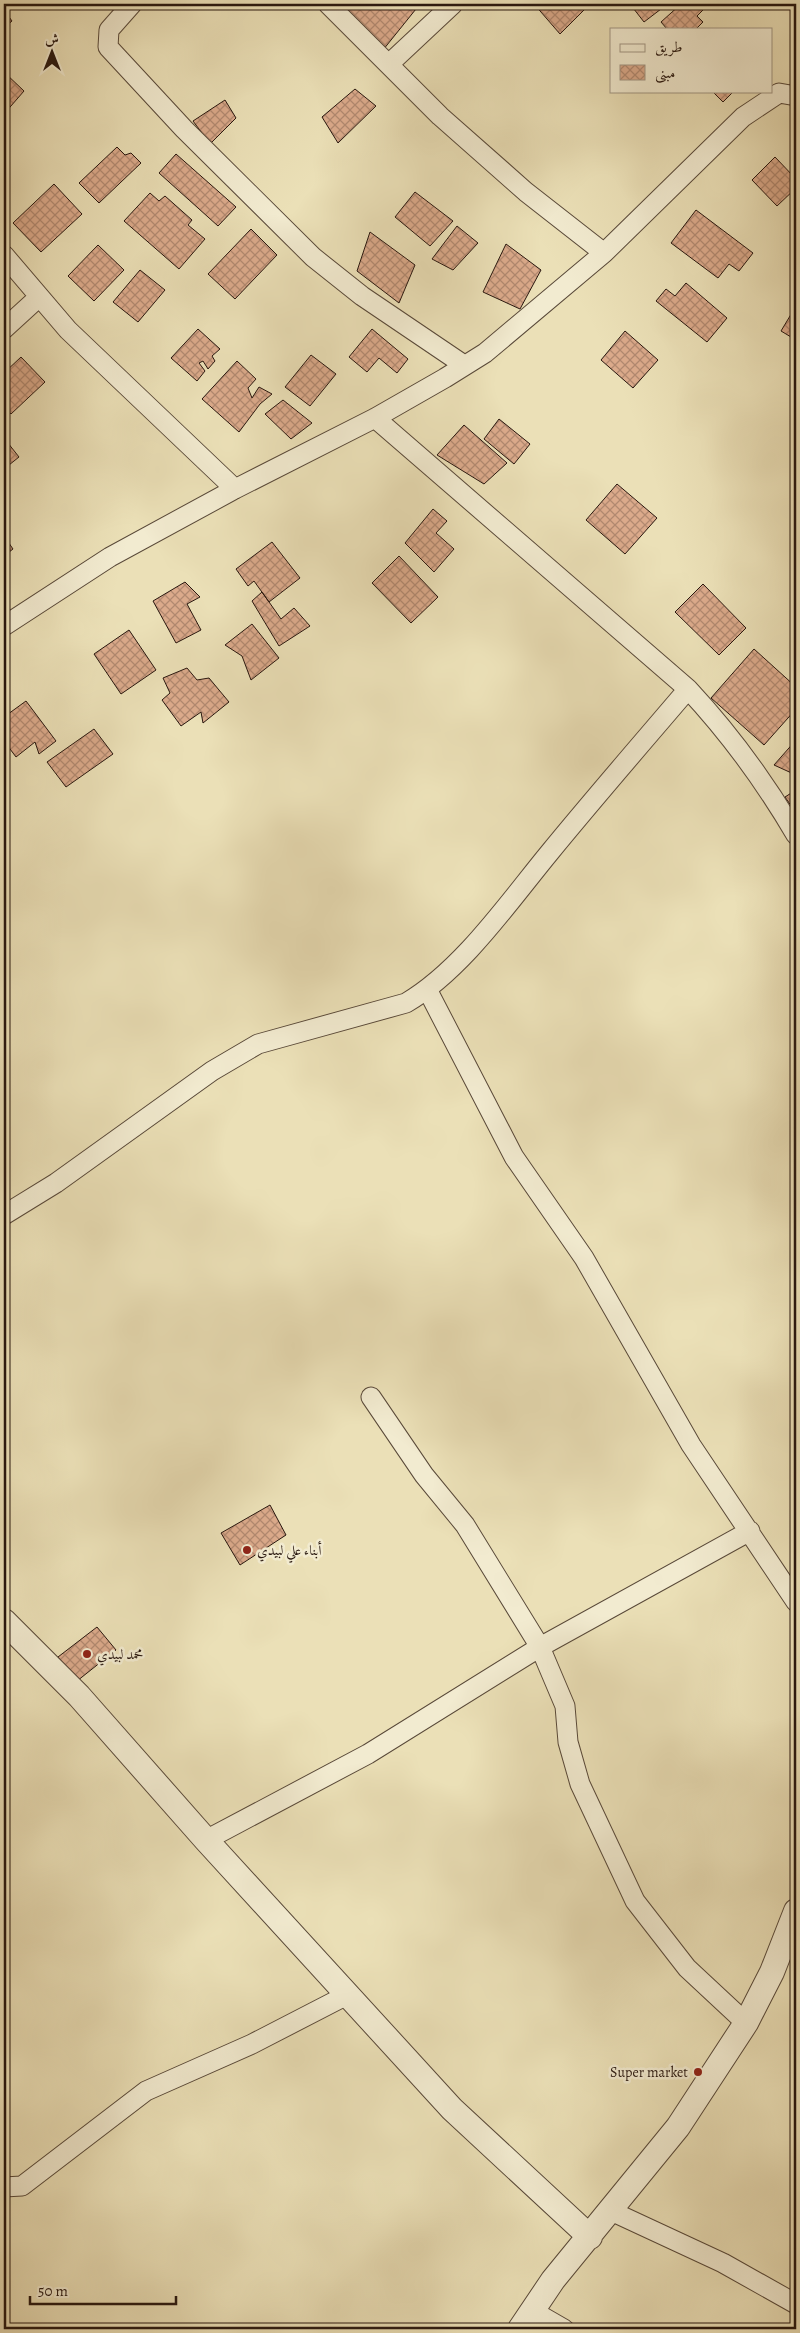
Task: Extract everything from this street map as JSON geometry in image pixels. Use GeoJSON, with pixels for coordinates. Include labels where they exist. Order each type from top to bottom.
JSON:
{"type":"FeatureCollection","features":[{"type":"Feature","properties":{"kind":"street"},"geometry":{"type":"LineString","coordinates":[[132,4],[109,30],[108,47],[114,54],[184,128],[313,257],[362,296],[464,365]]}},
{"type":"Feature","properties":{"kind":"street"},"geometry":{"type":"LineString","coordinates":[[328,4],[440,116],[526,192],[604,253]]}},
{"type":"Feature","properties":{"kind":"street"},"geometry":{"type":"LineString","coordinates":[[389,64],[453,4]]}},
{"type":"Feature","properties":{"kind":"street"},"geometry":{"type":"LineString","coordinates":[[4,626],[110,557],[235,489],[375,418],[485,353],[604,253],[743,118],[779,93],[796,96]]}},
{"type":"Feature","properties":{"kind":"street"},"geometry":{"type":"LineString","coordinates":[[4,255],[68,330],[235,489]]}},
{"type":"Feature","properties":{"kind":"street"},"geometry":{"type":"LineString","coordinates":[[4,329],[39,297]]}},
{"type":"Feature","properties":{"kind":"street"},"geometry":{"type":"LineString","coordinates":[[375,418],[688,689],[719,722],[763,780],[796,835]]}},
{"type":"Feature","properties":{"kind":"street"},"geometry":{"type":"LineString","coordinates":[[4,1215],[56,1183],[212,1071],[258,1044],[406,1004],[428,991],[453,967],[503,909],[688,689]]}},
{"type":"Feature","properties":{"kind":"street"},"geometry":{"type":"LineString","coordinates":[[428,991],[514,1157],[584,1258],[691,1445],[796,1602]]}},
{"type":"Feature","properties":{"kind":"street"},"geometry":{"type":"LineString","coordinates":[[371,1398],[424,1475],[465,1525],[540,1647],[565,1706],[568,1742],[580,1784],[635,1900],[687,1968],[746,2023]]}},
{"type":"Feature","properties":{"kind":"street"},"geometry":{"type":"LineString","coordinates":[[206,1840],[368,1754],[540,1647],[750,1531]]}},
{"type":"Feature","properties":{"kind":"street"},"geometry":{"type":"LineString","coordinates":[[4,1621],[79,1696],[206,1840],[452,2109],[590,2237]]}},
{"type":"Feature","properties":{"kind":"street"},"geometry":{"type":"LineString","coordinates":[[564,2329],[525,2320],[678,2127],[746,2023],[772,1972],[796,1911]]}},
{"type":"Feature","properties":{"kind":"street"},"geometry":{"type":"LineString","coordinates":[[4,2187],[22,2186],[146,2090],[252,2044],[347,1995]]}},
{"type":"Feature","properties":{"kind":"street"},"geometry":{"type":"LineString","coordinates":[[611,2211],[723,2263],[796,2304]]}},
{"type":"Feature","properties":{"kind":"building"},"geometry":{"type":"Polygon","coordinates":[[[335,4],[420,4],[383,50],[335,4]]]}},
{"type":"Feature","properties":{"kind":"building"},"geometry":{"type":"Polygon","coordinates":[[[534,4],[590,4],[560,34],[534,4]]]}},
{"type":"Feature","properties":{"kind":"building"},"geometry":{"type":"Polygon","coordinates":[[[630,4],[657,4],[661,9],[644,22],[630,4]]]}},
{"type":"Feature","properties":{"kind":"building"},"geometry":{"type":"Polygon","coordinates":[[[681,4],[689,4],[692,7],[695,4],[702,4],[705,8],[697,16],[703,22],[697,28],[666,28],[661,22],[681,4]]]}},
{"type":"Feature","properties":{"kind":"building"},"geometry":{"type":"Polygon","coordinates":[[[4,10],[12,21],[4,28],[4,10]]]}},
{"type":"Feature","properties":{"kind":"building"},"geometry":{"type":"Polygon","coordinates":[[[4,72],[24,91],[4,114],[4,72]]]}},
{"type":"Feature","properties":{"kind":"building"},"geometry":{"type":"Polygon","coordinates":[[[355,89],[376,106],[338,143],[322,117],[355,89]]]}},
{"type":"Feature","properties":{"kind":"building"},"geometry":{"type":"Polygon","coordinates":[[[713,92],[733,92],[723,102],[713,92]]]}},
{"type":"Feature","properties":{"kind":"building"},"geometry":{"type":"Polygon","coordinates":[[[225,100],[236,118],[210,144],[193,121],[225,100]]]}},
{"type":"Feature","properties":{"kind":"building"},"geometry":{"type":"Polygon","coordinates":[[[117,147],[125,155],[131,153],[141,163],[99,203],[79,183],[117,147]]]}},
{"type":"Feature","properties":{"kind":"building"},"geometry":{"type":"Polygon","coordinates":[[[176,154],[236,207],[218,226],[159,173],[176,154]]]}},
{"type":"Feature","properties":{"kind":"building"},"geometry":{"type":"Polygon","coordinates":[[[775,157],[796,179],[796,188],[777,206],[752,180],[775,157]]]}},
{"type":"Feature","properties":{"kind":"building"},"geometry":{"type":"Polygon","coordinates":[[[54,184],[82,214],[41,252],[13,223],[54,184]]]}},
{"type":"Feature","properties":{"kind":"building"},"geometry":{"type":"Polygon","coordinates":[[[415,192],[453,221],[430,246],[395,217],[415,192]]]}},
{"type":"Feature","properties":{"kind":"building"},"geometry":{"type":"Polygon","coordinates":[[[150,193],[159,201],[165,196],[192,220],[188,225],[205,239],[179,269],[124,221],[150,193]]]}},
{"type":"Feature","properties":{"kind":"building"},"geometry":{"type":"Polygon","coordinates":[[[696,210],[753,253],[739,271],[729,264],[718,278],[671,243],[696,210]]]}},
{"type":"Feature","properties":{"kind":"building"},"geometry":{"type":"Polygon","coordinates":[[[457,226],[478,243],[453,270],[432,259],[457,226]]]}},
{"type":"Feature","properties":{"kind":"building"},"geometry":{"type":"Polygon","coordinates":[[[251,229],[277,255],[235,299],[208,274],[251,229]]]}},
{"type":"Feature","properties":{"kind":"building"},"geometry":{"type":"Polygon","coordinates":[[[370,232],[415,265],[399,303],[357,271],[370,232]]]}},
{"type":"Feature","properties":{"kind":"building"},"geometry":{"type":"Polygon","coordinates":[[[506,244],[541,270],[520,309],[483,292],[506,244]]]}},
{"type":"Feature","properties":{"kind":"building"},"geometry":{"type":"Polygon","coordinates":[[[98,245],[124,270],[94,301],[68,276],[98,245]]]}},
{"type":"Feature","properties":{"kind":"building"},"geometry":{"type":"Polygon","coordinates":[[[140,270],[165,290],[138,322],[113,302],[140,270]]]}},
{"type":"Feature","properties":{"kind":"building"},"geometry":{"type":"Polygon","coordinates":[[[686,283],[727,318],[707,342],[656,301],[666,289],[675,296],[686,283]]]}},
{"type":"Feature","properties":{"kind":"building"},"geometry":{"type":"Polygon","coordinates":[[[796,306],[796,340],[781,331],[796,306]]]}},
{"type":"Feature","properties":{"kind":"building"},"geometry":{"type":"Polygon","coordinates":[[[198,329],[220,349],[212,356],[215,361],[208,369],[203,361],[199,363],[205,371],[197,381],[171,358],[198,329]]]}},
{"type":"Feature","properties":{"kind":"building"},"geometry":{"type":"Polygon","coordinates":[[[372,329],[408,359],[397,373],[379,358],[367,372],[349,357],[372,329]]]}},
{"type":"Feature","properties":{"kind":"building"},"geometry":{"type":"Polygon","coordinates":[[[625,331],[658,360],[633,388],[601,360],[625,331]]]}},
{"type":"Feature","properties":{"kind":"building"},"geometry":{"type":"Polygon","coordinates":[[[311,355],[336,374],[310,406],[285,387],[311,355]]]}},
{"type":"Feature","properties":{"kind":"building"},"geometry":{"type":"Polygon","coordinates":[[[21,357],[45,382],[11,414],[4,406],[4,373],[21,357]]]}},
{"type":"Feature","properties":{"kind":"building"},"geometry":{"type":"Polygon","coordinates":[[[237,361],[256,379],[248,388],[252,398],[259,387],[272,394],[260,404],[239,432],[202,399],[237,361]]]}},
{"type":"Feature","properties":{"kind":"building"},"geometry":{"type":"Polygon","coordinates":[[[283,400],[312,423],[291,439],[265,414],[283,400]]]}},
{"type":"Feature","properties":{"kind":"building"},"geometry":{"type":"Polygon","coordinates":[[[499,419],[530,444],[514,464],[484,439],[499,419]]]}},
{"type":"Feature","properties":{"kind":"building"},"geometry":{"type":"Polygon","coordinates":[[[464,425],[507,463],[484,484],[437,455],[464,425]]]}},
{"type":"Feature","properties":{"kind":"building"},"geometry":{"type":"Polygon","coordinates":[[[4,438],[19,457],[4,469],[4,438]]]}},
{"type":"Feature","properties":{"kind":"building"},"geometry":{"type":"Polygon","coordinates":[[[617,484],[657,518],[625,554],[586,520],[617,484]]]}},
{"type":"Feature","properties":{"kind":"building"},"geometry":{"type":"Polygon","coordinates":[[[433,509],[447,521],[436,533],[454,549],[434,572],[405,543],[433,509]]]}},
{"type":"Feature","properties":{"kind":"building"},"geometry":{"type":"Polygon","coordinates":[[[4,536],[13,549],[4,556],[4,536]]]}},
{"type":"Feature","properties":{"kind":"building"},"geometry":{"type":"Polygon","coordinates":[[[272,542],[300,578],[269,602],[254,581],[248,586],[236,569],[272,542]]]}},
{"type":"Feature","properties":{"kind":"building"},"geometry":{"type":"Polygon","coordinates":[[[399,556],[438,597],[411,623],[372,583],[399,556]]]}},
{"type":"Feature","properties":{"kind":"building"},"geometry":{"type":"Polygon","coordinates":[[[185,582],[200,597],[187,604],[201,630],[176,643],[153,601],[185,582]]]}},
{"type":"Feature","properties":{"kind":"building"},"geometry":{"type":"Polygon","coordinates":[[[703,584],[746,628],[719,655],[675,612],[703,584]]]}},
{"type":"Feature","properties":{"kind":"building"},"geometry":{"type":"Polygon","coordinates":[[[262,592],[281,619],[294,608],[310,626],[279,646],[252,601],[262,592]]]}},
{"type":"Feature","properties":{"kind":"building"},"geometry":{"type":"Polygon","coordinates":[[[252,624],[279,658],[251,680],[242,656],[225,645],[252,624]]]}},
{"type":"Feature","properties":{"kind":"building"},"geometry":{"type":"Polygon","coordinates":[[[129,630],[156,670],[121,694],[94,654],[129,630]]]}},
{"type":"Feature","properties":{"kind":"building"},"geometry":{"type":"Polygon","coordinates":[[[754,649],[796,687],[796,709],[764,745],[711,698],[754,649]]]}},
{"type":"Feature","properties":{"kind":"building"},"geometry":{"type":"Polygon","coordinates":[[[187,668],[197,680],[209,678],[229,702],[203,723],[201,712],[181,726],[162,700],[170,693],[163,678],[187,668]]]}},
{"type":"Feature","properties":{"kind":"building"},"geometry":{"type":"Polygon","coordinates":[[[26,701],[56,741],[39,754],[35,742],[16,757],[4,741],[4,717],[26,701]]]}},
{"type":"Feature","properties":{"kind":"building"},"geometry":{"type":"Polygon","coordinates":[[[94,729],[113,754],[66,787],[47,762],[94,729]]]}},
{"type":"Feature","properties":{"kind":"building"},"geometry":{"type":"Polygon","coordinates":[[[796,740],[796,775],[774,765],[796,740]]]}},
{"type":"Feature","properties":{"kind":"building"},"geometry":{"type":"Polygon","coordinates":[[[796,790],[796,813],[785,797],[796,790]]]}},
{"type":"Feature","properties":{"kind":"building","name":"أبناء علي لبيدي"},"geometry":{"type":"Polygon","coordinates":[[[270,1505],[286,1535],[240,1565],[221,1533],[270,1505]]]}},
{"type":"Feature","properties":{"kind":"building","name":"محمد لبيدي"},"geometry":{"type":"Polygon","coordinates":[[[97,1627],[116,1650],[77,1681],[58,1657],[97,1627]]]}},
{"type":"Feature","properties":{"kind":"place","name":"أبناء علي لبيدي"},"geometry":{"type":"Point","coordinates":[247,1550]}},
{"type":"Feature","properties":{"kind":"place","name":"محمد لبيدي"},"geometry":{"type":"Point","coordinates":[87,1654]}},
{"type":"Feature","properties":{"kind":"place","name":"Super market"},"geometry":{"type":"Point","coordinates":[698,2072]}}]}
